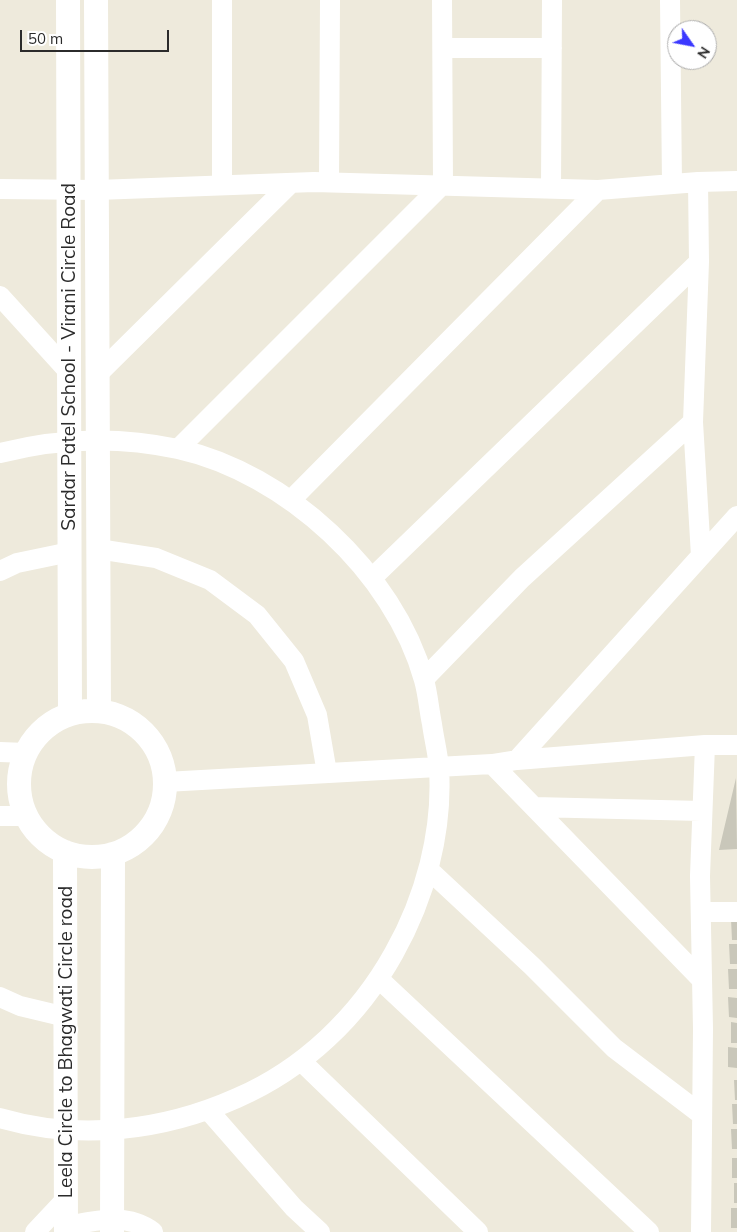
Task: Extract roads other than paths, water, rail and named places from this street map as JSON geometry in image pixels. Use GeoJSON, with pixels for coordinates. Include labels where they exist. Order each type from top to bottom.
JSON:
{"type":"FeatureCollection","features":[{"type":"Feature","properties":{"kind":"street","name":"Sardar Patel School - Virani Circle Road"},"geometry":{"type":"LineString","coordinates":[[68,0],[70,714]]}},
{"type":"Feature","properties":{"kind":"street"},"geometry":{"type":"LineString","coordinates":[[96,0],[99,710]]}},
{"type":"Feature","properties":{"kind":"street"},"geometry":{"type":"LineString","coordinates":[[222,0],[222,186]]}},
{"type":"Feature","properties":{"kind":"street"},"geometry":{"type":"LineString","coordinates":[[329,182],[330,0]]}},
{"type":"Feature","properties":{"kind":"street"},"geometry":{"type":"LineString","coordinates":[[178,449],[443,184],[442,0]]}},
{"type":"Feature","properties":{"kind":"street"},"geometry":{"type":"LineString","coordinates":[[551,188],[552,0]]}},
{"type":"Feature","properties":{"kind":"street"},"geometry":{"type":"LineString","coordinates":[[670,0],[672,184]]}},
{"type":"Feature","properties":{"kind":"street"},"geometry":{"type":"LineString","coordinates":[[443,48],[552,48]]}},
{"type":"Feature","properties":{"kind":"street"},"geometry":{"type":"LineString","coordinates":[[0,189],[96,190],[329,182],[598,190],[698,182],[737,181]]}},
{"type":"Feature","properties":{"kind":"street"},"geometry":{"type":"LineString","coordinates":[[698,182],[699,262],[693,422],[701,556]]}},
{"type":"Feature","properties":{"kind":"street"},"geometry":{"type":"LineString","coordinates":[[98,374],[291,183]]}},
{"type":"Feature","properties":{"kind":"street"},"geometry":{"type":"LineString","coordinates":[[291,500],[598,190]]}},
{"type":"Feature","properties":{"kind":"street"},"geometry":{"type":"LineString","coordinates":[[372,578],[699,262]]}},
{"type":"Feature","properties":{"kind":"street"},"geometry":{"type":"LineString","coordinates":[[0,296],[69,372]]}},
{"type":"Feature","properties":{"kind":"street"},"geometry":{"type":"LineString","coordinates":[[424,679],[522,578],[693,422]]}},
{"type":"Feature","properties":{"kind":"street"},"geometry":{"type":"LineString","coordinates":[[0,453],[30,445],[69,440],[98,439],[178,449],[237,470],[291,500],[335,536],[372,578],[402,627],[424,679],[439,768],[438,819],[429,870],[409,927],[379,979],[344,1023],[301,1061],[257,1090],[209,1111],[161,1124],[112,1131],[66,1131],[1,1120]]}},
{"type":"Feature","properties":{"kind":"street"},"geometry":{"type":"LineString","coordinates":[[517,760],[737,516]]}},
{"type":"Feature","properties":{"kind":"street"},"geometry":{"type":"LineString","coordinates":[[98,550],[156,558],[210,580],[257,616],[294,661],[317,715],[327,773]]}},
{"type":"Feature","properties":{"kind":"street"},"geometry":{"type":"LineString","coordinates":[[0,571],[17,563],[70,552]]}},
{"type":"Feature","properties":{"kind":"street"},"geometry":{"type":"LineString","coordinates":[[99,710],[119,715],[138,726],[152,742],[162,761],[165,782],[163,801],[151,826],[130,846],[113,854],[81,856],[65,852],[49,843],[36,831],[26,816],[20,796],[20,781],[26,753],[37,736],[52,722],[70,714],[99,710]]}},
{"type":"Feature","properties":{"kind":"street"},"geometry":{"type":"LineString","coordinates":[[165,782],[439,768],[705,745],[737,745]]}},
{"type":"Feature","properties":{"kind":"street"},"geometry":{"type":"LineString","coordinates":[[701,1232],[701,912],[705,745]]}},
{"type":"Feature","properties":{"kind":"street"},"geometry":{"type":"LineString","coordinates":[[0,752],[26,753]]}},
{"type":"Feature","properties":{"kind":"street"},"geometry":{"type":"LineString","coordinates":[[492,764],[702,980]]}},
{"type":"Feature","properties":{"kind":"street"},"geometry":{"type":"LineString","coordinates":[[534,807],[702,811]]}},
{"type":"Feature","properties":{"kind":"street"},"geometry":{"type":"LineString","coordinates":[[0,816],[26,816]]}},
{"type":"Feature","properties":{"kind":"street","name":"Leela Circle to Bhagwati Circle road"},"geometry":{"type":"LineString","coordinates":[[65,852],[66,1229]]}},
{"type":"Feature","properties":{"kind":"street"},"geometry":{"type":"LineString","coordinates":[[112,1225],[113,854]]}},
{"type":"Feature","properties":{"kind":"street"},"geometry":{"type":"LineString","coordinates":[[429,870],[532,966],[614,1048],[702,1115]]}},
{"type":"Feature","properties":{"kind":"street"},"geometry":{"type":"LineString","coordinates":[[701,912],[737,912]]}},
{"type":"Feature","properties":{"kind":"street"},"geometry":{"type":"LineString","coordinates":[[379,979],[649,1232]]}},
{"type":"Feature","properties":{"kind":"street"},"geometry":{"type":"LineString","coordinates":[[0,997],[20,1006],[66,1017]]}},
{"type":"Feature","properties":{"kind":"street"},"geometry":{"type":"LineString","coordinates":[[301,1061],[478,1232]]}},
{"type":"Feature","properties":{"kind":"street"},"geometry":{"type":"LineString","coordinates":[[209,1111],[294,1208],[320,1232]]}},
{"type":"Feature","properties":{"kind":"street"},"geometry":{"type":"LineString","coordinates":[[36,1232],[66,1200]]}},
{"type":"Feature","properties":{"kind":"street"},"geometry":{"type":"LineString","coordinates":[[66,1229],[137,1223],[153,1232]]}}]}
